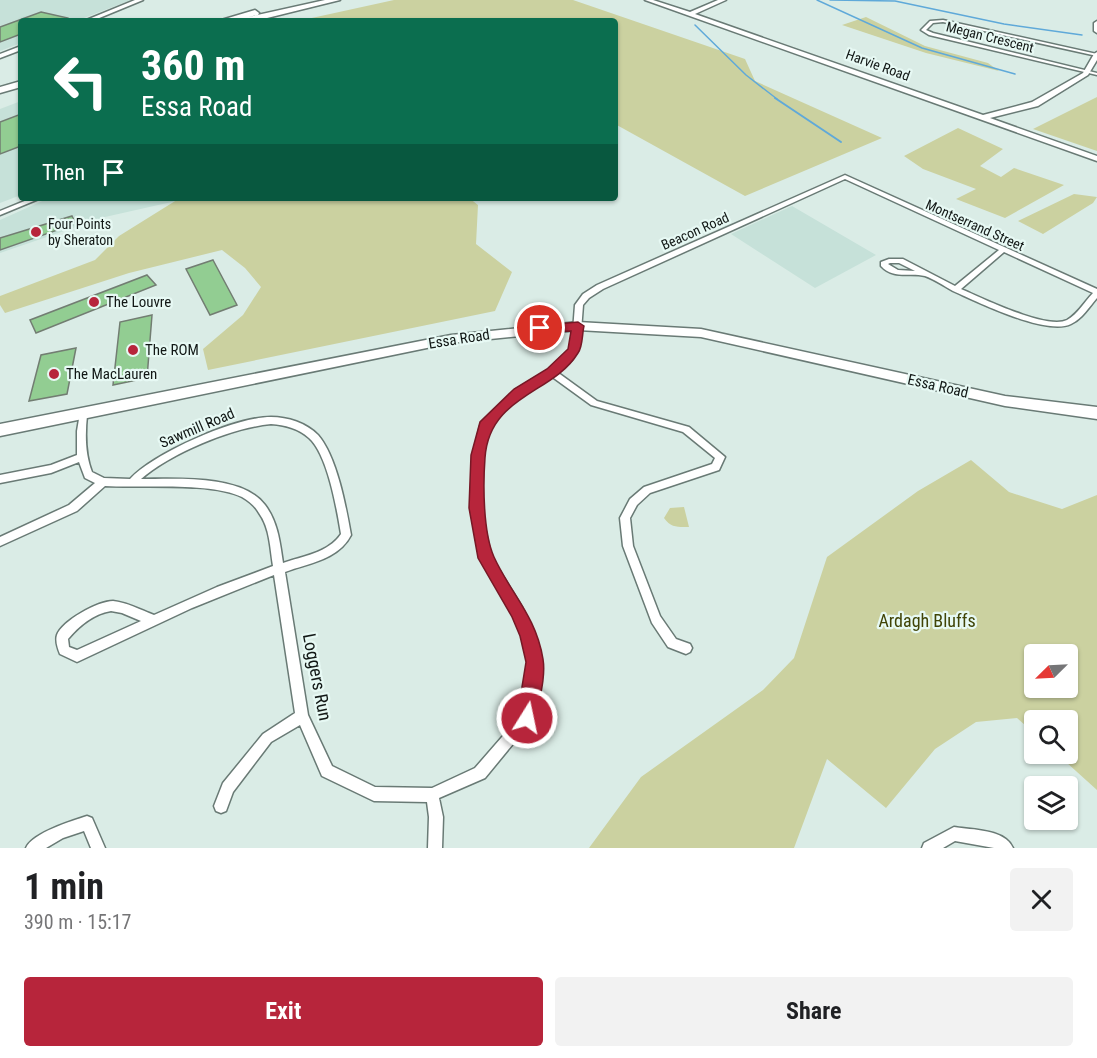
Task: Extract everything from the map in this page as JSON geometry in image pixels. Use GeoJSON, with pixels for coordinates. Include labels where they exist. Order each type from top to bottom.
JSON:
{"type":"FeatureCollection","features":[{"type":"Feature","properties":{"kind":"highway"},"geometry":{"type":"LineString","coordinates":[[235,18],[313,0]]}},
{"type":"Feature","properties":{"kind":"highway"},"geometry":{"type":"LineString","coordinates":[[256,18],[336,0]]}},
{"type":"Feature","properties":{"kind":"highway"},"geometry":{"type":"LineString","coordinates":[[0,83],[18,78]]}},
{"type":"Feature","properties":{"kind":"highway"},"geometry":{"type":"LineString","coordinates":[[0,90],[18,85]]}},
{"type":"Feature","properties":{"kind":"main road","name":"Essa Road"},"geometry":{"type":"LineString","coordinates":[[0,430],[451,339],[578,326],[701,333],[1005,401],[1097,413]]}},
{"type":"Feature","properties":{"kind":"street"},"geometry":{"type":"LineString","coordinates":[[95,18],[140,0]]}},
{"type":"Feature","properties":{"kind":"street","name":"Harvie Road"},"geometry":{"type":"LineString","coordinates":[[648,0],[1097,159]]}},
{"type":"Feature","properties":{"kind":"street"},"geometry":{"type":"LineString","coordinates":[[691,14],[723,0]]}},
{"type":"Feature","properties":{"kind":"street","name":"Megan Crescent"},"geometry":{"type":"LineString","coordinates":[[1088,72],[930,34],[924,28],[935,21],[946,22],[1097,55]]}},
{"type":"Feature","properties":{"kind":"street"},"geometry":{"type":"LineString","coordinates":[[1097,24],[1097,31]]}},
{"type":"Feature","properties":{"kind":"street"},"geometry":{"type":"LineString","coordinates":[[0,56],[18,49]]}},
{"type":"Feature","properties":{"kind":"street"},"geometry":{"type":"LineString","coordinates":[[982,118],[1035,104],[1088,72],[1097,55]]}},
{"type":"Feature","properties":{"kind":"street"},"geometry":{"type":"LineString","coordinates":[[1088,72],[1097,74]]}},
{"type":"Feature","properties":{"kind":"street","name":"Montserrand Street"},"geometry":{"type":"LineString","coordinates":[[845,177],[1097,293]]}},
{"type":"Feature","properties":{"kind":"street","name":"Beacon Road"},"geometry":{"type":"LineString","coordinates":[[578,326],[579,305],[586,296],[600,287],[845,177]]}},
{"type":"Feature","properties":{"kind":"street"},"geometry":{"type":"LineString","coordinates":[[0,213],[30,201]]}},
{"type":"Feature","properties":{"kind":"street"},"geometry":{"type":"LineString","coordinates":[[956,289],[1003,250]]}},
{"type":"Feature","properties":{"kind":"street"},"geometry":{"type":"LineString","coordinates":[[925,274],[1003,311],[1059,325],[1071,320],[1097,293]]}},
{"type":"Feature","properties":{"kind":"street","name":"Loggers Run"},"geometry":{"type":"LineString","coordinates":[[104,482],[221,486],[246,494],[269,518],[280,569],[302,716],[327,771],[374,794],[432,795],[480,773],[527,718],[535,662],[529,636],[518,611],[486,558],[477,508],[478,455],[485,426],[518,392],[551,372],[574,351],[578,326]]}},
{"type":"Feature","properties":{"kind":"street"},"geometry":{"type":"LineString","coordinates":[[551,372],[594,403],[686,429],[720,457],[716,467],[647,490],[633,502],[625,518],[628,546],[656,619],[672,643],[686,648]]}},
{"type":"Feature","properties":{"kind":"street"},"geometry":{"type":"LineString","coordinates":[[0,542],[73,508],[104,482],[88,475],[81,457],[80,435],[83,415]]}},
{"type":"Feature","properties":{"kind":"street","name":"Sawmill Road"},"geometry":{"type":"LineString","coordinates":[[131,484],[144,470],[166,456],[236,426],[265,421],[285,423],[301,428],[312,435],[323,448],[346,535],[342,544],[330,552],[280,569]]}},
{"type":"Feature","properties":{"kind":"street"},"geometry":{"type":"LineString","coordinates":[[0,479],[44,472],[64,466],[81,457]]}},
{"type":"Feature","properties":{"kind":"street"},"geometry":{"type":"LineString","coordinates":[[154,620],[116,606],[94,612],[74,623],[62,637],[64,650],[76,656],[97,649],[154,620],[253,577],[280,569]]}},
{"type":"Feature","properties":{"kind":"street"},"geometry":{"type":"LineString","coordinates":[[221,806],[228,788],[267,738],[302,716]]}},
{"type":"Feature","properties":{"kind":"street"},"geometry":{"type":"LineString","coordinates":[[432,795],[435,848]]}},
{"type":"Feature","properties":{"kind":"street"},"geometry":{"type":"LineString","coordinates":[[33,848],[60,832],[87,823],[98,848]]}},
{"type":"Feature","properties":{"kind":"street"},"geometry":{"type":"LineString","coordinates":[[929,848],[954,834],[994,840],[1006,848]]}},
{"type":"Feature","properties":{"kind":"shaded area"},"geometry":{"type":"Polygon","coordinates":[[[0,0],[131,0],[84,18],[18,18],[18,44],[0,51],[0,0]]]}},
{"type":"Feature","properties":{"kind":"shaded area"},"geometry":{"type":"Polygon","coordinates":[[[18,102],[18,196],[0,203],[0,109],[18,102]]]}},
{"type":"Feature","properties":{"kind":"shaded area"},"geometry":{"type":"Polygon","coordinates":[[[42,201],[176,201],[105,217],[0,253],[0,220],[42,201]]]}},
{"type":"Feature","properties":{"kind":"shaded area"},"geometry":{"type":"Polygon","coordinates":[[[792,206],[876,255],[815,288],[731,234],[792,206]]]}},
{"type":"Feature","properties":{"kind":"green space"},"geometry":{"type":"Polygon","coordinates":[[[394,0],[573,0],[745,59],[755,81],[882,138],[745,196],[618,126],[618,18],[312,18],[394,0]]]}},
{"type":"Feature","properties":{"kind":"green space"},"geometry":{"type":"Polygon","coordinates":[[[866,17],[925,46],[988,63],[999,71],[926,53],[842,25],[866,17]]]}},
{"type":"Feature","properties":{"kind":"green space"},"geometry":{"type":"Polygon","coordinates":[[[1097,97],[1097,151],[1033,129],[1097,97]]]}},
{"type":"Feature","properties":{"kind":"green space"},"geometry":{"type":"Polygon","coordinates":[[[958,128],[1003,149],[980,166],[1001,177],[1014,168],[1064,185],[1005,218],[956,199],[976,189],[923,169],[904,156],[958,128]]]}},
{"type":"Feature","properties":{"kind":"green space"},"geometry":{"type":"Polygon","coordinates":[[[1074,194],[1097,197],[1093,203],[1043,234],[1018,221],[1074,194]]]}},
{"type":"Feature","properties":{"kind":"green space"},"geometry":{"type":"Polygon","coordinates":[[[175,201],[473,201],[478,205],[476,244],[512,272],[495,311],[208,370],[203,349],[243,315],[261,287],[245,268],[222,250],[129,273],[5,313],[0,305],[0,296],[95,260],[119,236],[175,201]]]}},
{"type":"Feature","properties":{"kind":"green space","name":"Ardagh Bluffs"},"geometry":{"type":"Polygon","coordinates":[[[971,460],[1009,492],[1062,509],[1097,495],[1097,790],[1068,764],[1078,764],[1078,710],[1024,710],[1024,724],[1017,718],[976,722],[935,749],[886,808],[827,759],[794,848],[589,848],[641,777],[763,690],[794,658],[827,557],[918,491],[971,460]]]}},
{"type":"Feature","properties":{"kind":"green space"},"geometry":{"type":"Polygon","coordinates":[[[684,507],[689,527],[672,525],[664,518],[670,508],[684,507]]]}},
{"type":"Feature","properties":{"kind":"building"},"geometry":{"type":"Polygon","coordinates":[[[41,12],[68,18],[25,18],[41,12]]]}},
{"type":"Feature","properties":{"kind":"building"},"geometry":{"type":"Polygon","coordinates":[[[18,20],[18,35],[0,42],[0,27],[18,20]]]}},
{"type":"Feature","properties":{"kind":"building"},"geometry":{"type":"Polygon","coordinates":[[[18,115],[18,147],[0,154],[0,122],[18,115]]]}},
{"type":"Feature","properties":{"kind":"building","name":"Four Points by Sheraton"},"geometry":{"type":"Polygon","coordinates":[[[72,216],[75,222],[70,224],[72,225],[0,250],[0,238],[72,216]]]}},
{"type":"Feature","properties":{"kind":"building"},"geometry":{"type":"Polygon","coordinates":[[[213,260],[237,305],[210,315],[186,269],[213,260]]]}},
{"type":"Feature","properties":{"kind":"building","name":"The Louvre"},"geometry":{"type":"Polygon","coordinates":[[[147,275],[156,285],[36,333],[30,320],[147,275]]]}},
{"type":"Feature","properties":{"kind":"building","name":"The ROM"},"geometry":{"type":"Polygon","coordinates":[[[152,315],[147,378],[113,385],[120,322],[152,315]]]}},
{"type":"Feature","properties":{"kind":"building","name":"The MacLauren"},"geometry":{"type":"Polygon","coordinates":[[[76,348],[67,394],[29,401],[41,355],[76,348]]]}},
{"type":"Feature","properties":{"kind":"waterway"},"geometry":{"type":"LineString","coordinates":[[817,0],[922,48],[1015,74]]}},
{"type":"Feature","properties":{"kind":"waterway"},"geometry":{"type":"LineString","coordinates":[[830,0],[895,1],[1004,24],[1082,35]]}},
{"type":"Feature","properties":{"kind":"waterway"},"geometry":{"type":"LineString","coordinates":[[695,25],[746,75],[777,99]]}},
{"type":"Feature","properties":{"kind":"waterway"},"geometry":{"type":"LineString","coordinates":[[775,98],[841,142]]}},
{"type":"Feature","properties":{"kind":"place","name":"Four Points by Sheraton"},"geometry":{"type":"Point","coordinates":[36,232]}},
{"type":"Feature","properties":{"kind":"place","name":"The Louvre"},"geometry":{"type":"Point","coordinates":[94,302]}},
{"type":"Feature","properties":{"kind":"place","name":"The ROM"},"geometry":{"type":"Point","coordinates":[133,350]}},
{"type":"Feature","properties":{"kind":"place","name":"The MacLauren"},"geometry":{"type":"Point","coordinates":[54,374]}},
{"type":"Feature","properties":{"kind":"route"},"geometry":{"type":"LineString","coordinates":[[527,718],[535,662],[529,636],[518,611],[486,558],[477,508],[478,455],[485,426],[518,392],[551,372],[574,351],[578,326],[540,328]]}}]}
